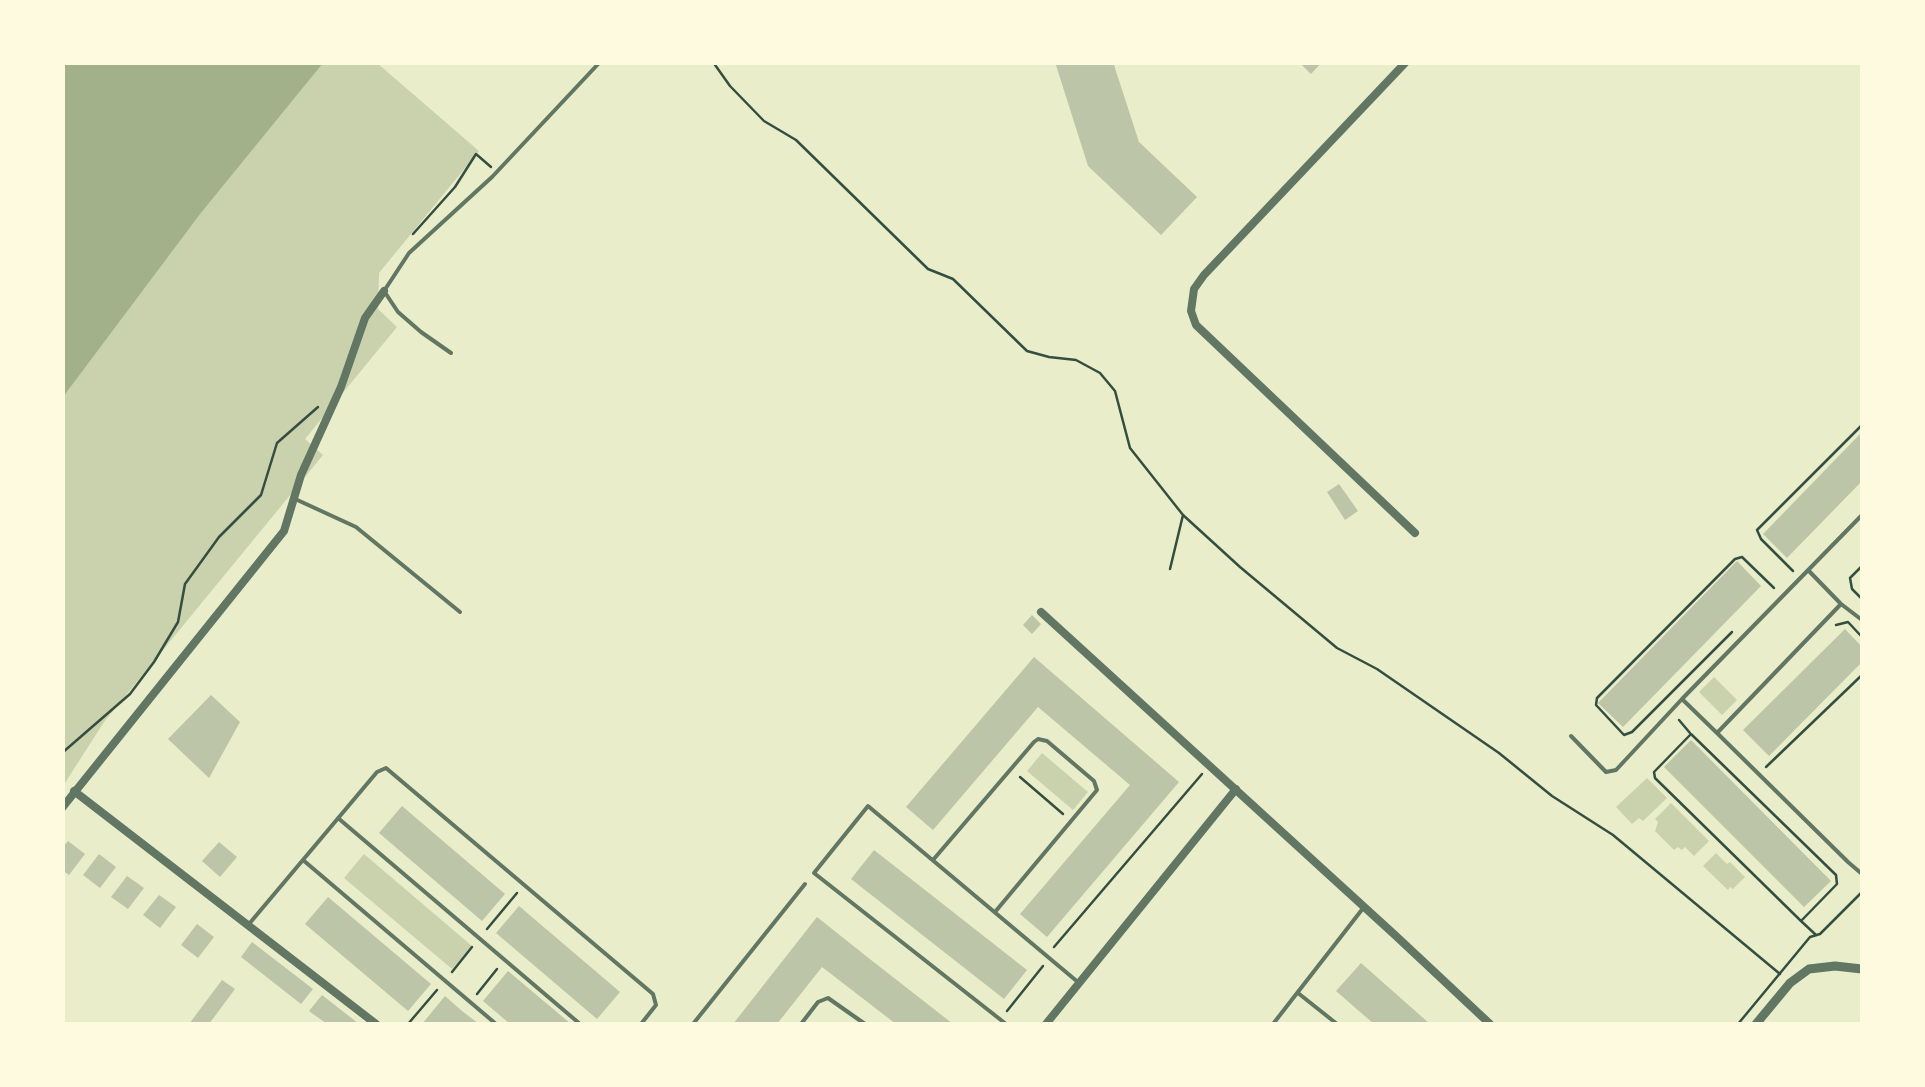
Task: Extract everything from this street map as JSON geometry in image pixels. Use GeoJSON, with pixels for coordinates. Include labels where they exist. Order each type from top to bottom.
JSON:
{"type":"FeatureCollection","features":[{"type":"Feature","properties":{"kind":"street"},"geometry":{"type":"LineString","coordinates":[[1406,62],[1204,276],[1194,290],[1191,311],[1196,325],[1414,533]]}},
{"type":"Feature","properties":{"kind":"street"},"geometry":{"type":"LineString","coordinates":[[62,808],[284,531],[301,476],[340,388],[365,318],[384,291]]}},
{"type":"Feature","properties":{"kind":"street"},"geometry":{"type":"LineString","coordinates":[[1041,612],[1490,1024]]}},
{"type":"Feature","properties":{"kind":"street"},"geometry":{"type":"LineString","coordinates":[[1046,1024],[1236,790]]}},
{"type":"Feature","properties":{"kind":"street"},"geometry":{"type":"LineString","coordinates":[[74,791],[376,1024]]}},
{"type":"Feature","properties":{"kind":"street"},"geometry":{"type":"LineString","coordinates":[[1756,1024],[1790,982],[1809,969],[1835,966],[1862,970]]}},
{"type":"Feature","properties":{"kind":"lane"},"geometry":{"type":"LineString","coordinates":[[451,353],[398,312],[384,291],[409,253],[496,171],[600,62]]}},
{"type":"Feature","properties":{"kind":"lane"},"geometry":{"type":"LineString","coordinates":[[294,498],[356,527],[460,612]]}},
{"type":"Feature","properties":{"kind":"lane"},"geometry":{"type":"LineString","coordinates":[[1570,736],[1606,772],[1616,770],[1862,515]]}},
{"type":"Feature","properties":{"kind":"lane"},"geometry":{"type":"LineString","coordinates":[[1808,570],[1862,620]]}},
{"type":"Feature","properties":{"kind":"lane"},"geometry":{"type":"LineString","coordinates":[[1717,733],[1841,604]]}},
{"type":"Feature","properties":{"kind":"lane"},"geometry":{"type":"LineString","coordinates":[[1682,698],[1862,874]]}},
{"type":"Feature","properties":{"kind":"lane"},"geometry":{"type":"LineString","coordinates":[[933,860],[1034,742],[1047,741],[1096,785],[1094,795],[995,912]]}},
{"type":"Feature","properties":{"kind":"lane"},"geometry":{"type":"LineString","coordinates":[[248,926],[377,772],[386,768],[653,994],[656,1005],[641,1024]]}},
{"type":"Feature","properties":{"kind":"lane"},"geometry":{"type":"LineString","coordinates":[[1003,1022],[814,873],[868,806],[1079,982]]}},
{"type":"Feature","properties":{"kind":"lane"},"geometry":{"type":"LineString","coordinates":[[338,818],[580,1024]]}},
{"type":"Feature","properties":{"kind":"lane"},"geometry":{"type":"LineString","coordinates":[[303,860],[496,1024]]}},
{"type":"Feature","properties":{"kind":"lane"},"geometry":{"type":"LineString","coordinates":[[694,1024],[805,884]]}},
{"type":"Feature","properties":{"kind":"lane"},"geometry":{"type":"LineString","coordinates":[[1273,1024],[1364,907]]}},
{"type":"Feature","properties":{"kind":"lane"},"geometry":{"type":"LineString","coordinates":[[1298,993],[1337,1024]]}},
{"type":"Feature","properties":{"kind":"lane"},"geometry":{"type":"LineString","coordinates":[[801,1024],[818,1002],[828,998],[865,1024]]}},
{"type":"Feature","properties":{"kind":"path"},"geometry":{"type":"LineString","coordinates":[[713,62],[764,121],[796,140],[928,268],[952,279],[1027,350],[1076,360],[1100,373],[1115,391],[1130,448],[1182,515],[1240,568],[1337,648],[1377,670],[1613,835],[1780,974]]}},
{"type":"Feature","properties":{"kind":"path"},"geometry":{"type":"LineString","coordinates":[[408,241],[455,188],[476,154],[496,171]]}},
{"type":"Feature","properties":{"kind":"path"},"geometry":{"type":"LineString","coordinates":[[62,753],[130,694],[178,622],[185,584],[219,537],[262,496],[277,443],[340,388]]}},
{"type":"Feature","properties":{"kind":"path"},"geometry":{"type":"LineString","coordinates":[[1793,571],[1757,530],[1862,426]]}},
{"type":"Feature","properties":{"kind":"path"},"geometry":{"type":"LineString","coordinates":[[1170,569],[1182,515]]}},
{"type":"Feature","properties":{"kind":"path"},"geometry":{"type":"LineString","coordinates":[[1632,732],[1624,734],[1596,705],[1596,698],[1735,558],[1742,557],[1775,590]]}},
{"type":"Feature","properties":{"kind":"path"},"geometry":{"type":"LineString","coordinates":[[1862,566],[1850,578],[1852,589],[1862,599]]}},
{"type":"Feature","properties":{"kind":"path"},"geometry":{"type":"LineString","coordinates":[[1838,623],[1848,622],[1862,637]]}},
{"type":"Feature","properties":{"kind":"path"},"geometry":{"type":"LineString","coordinates":[[1762,768],[1769,767],[1862,675]]}},
{"type":"Feature","properties":{"kind":"path"},"geometry":{"type":"LineString","coordinates":[[1801,921],[1837,884],[1836,876],[1691,734],[1654,772],[1654,778],[1801,921],[1816,935]]}},
{"type":"Feature","properties":{"kind":"path"},"geometry":{"type":"LineString","coordinates":[[1003,1022],[1048,956],[1209,765]]}},
{"type":"Feature","properties":{"kind":"path"},"geometry":{"type":"LineString","coordinates":[[1011,770],[1072,822]]}},
{"type":"Feature","properties":{"kind":"path"},"geometry":{"type":"LineString","coordinates":[[408,1024],[524,885]]}},
{"type":"Feature","properties":{"kind":"path"},"geometry":{"type":"LineString","coordinates":[[1738,1024],[1810,937],[1820,934],[1862,892]]}},
{"type":"Feature","properties":{"kind":"path"},"geometry":{"type":"LineString","coordinates":[[470,1002],[505,960]]}},
{"type":"Feature","properties":{"kind":"shaded area"},"geometry":{"type":"Polygon","coordinates":[[[63,62],[323,63],[200,214],[63,397],[63,62]]]}},
{"type":"Feature","properties":{"kind":"shaded area"},"geometry":{"type":"Polygon","coordinates":[[[302,63],[377,63],[479,151],[379,273],[378,309],[397,327],[305,439],[323,455],[104,722],[63,786],[63,374],[302,63]]]}},
{"type":"Feature","properties":{"kind":"shaded area"},"geometry":{"type":"Polygon","coordinates":[[[1714,677],[1737,700],[1722,715],[1699,692],[1714,677]]]}},
{"type":"Feature","properties":{"kind":"shaded area"},"geometry":{"type":"Polygon","coordinates":[[[1042,753],[1088,792],[1073,810],[1027,771],[1042,753]]]}},
{"type":"Feature","properties":{"kind":"shaded area"},"geometry":{"type":"Polygon","coordinates":[[[1647,778],[1667,798],[1643,821],[1639,818],[1632,824],[1616,807],[1647,778]]]}},
{"type":"Feature","properties":{"kind":"shaded area"},"geometry":{"type":"Polygon","coordinates":[[[1671,803],[1709,841],[1694,856],[1685,847],[1674,850],[1655,831],[1655,819],[1671,803]]]}},
{"type":"Feature","properties":{"kind":"shaded area"},"geometry":{"type":"Polygon","coordinates":[[[1716,853],[1745,877],[1733,889],[1728,890],[1703,866],[1716,853]]]}},
{"type":"Feature","properties":{"kind":"shaded area"},"geometry":{"type":"Polygon","coordinates":[[[364,854],[472,946],[452,969],[344,878],[364,854]]]}},
{"type":"Feature","properties":{"kind":"building"},"geometry":{"type":"Polygon","coordinates":[[[1055,62],[1113,62],[1139,142],[1197,197],[1161,235],[1088,166],[1055,62]]]}},
{"type":"Feature","properties":{"kind":"building"},"geometry":{"type":"Polygon","coordinates":[[[1299,62],[1322,62],[1311,74],[1299,62]]]}},
{"type":"Feature","properties":{"kind":"building"},"geometry":{"type":"Polygon","coordinates":[[[1862,432],[1862,481],[1787,558],[1763,534],[1862,432]]]}},
{"type":"Feature","properties":{"kind":"building"},"geometry":{"type":"Polygon","coordinates":[[[1339,484],[1358,511],[1345,520],[1327,492],[1339,484]]]}},
{"type":"Feature","properties":{"kind":"building"},"geometry":{"type":"Polygon","coordinates":[[[1737,561],[1761,586],[1623,727],[1598,703],[1737,561]]]}},
{"type":"Feature","properties":{"kind":"building"},"geometry":{"type":"Polygon","coordinates":[[[1032,615],[1041,624],[1032,634],[1023,625],[1032,615]]]}},
{"type":"Feature","properties":{"kind":"building"},"geometry":{"type":"Polygon","coordinates":[[[1845,629],[1862,647],[1862,662],[1769,756],[1743,730],[1845,629]]]}},
{"type":"Feature","properties":{"kind":"building"},"geometry":{"type":"Polygon","coordinates":[[[1034,657],[1179,782],[1047,937],[1020,914],[1130,785],[1038,707],[933,830],[906,807],[1034,657]]]}},
{"type":"Feature","properties":{"kind":"building"},"geometry":{"type":"Polygon","coordinates":[[[211,695],[240,722],[209,778],[168,739],[211,695]]]}},
{"type":"Feature","properties":{"kind":"building"},"geometry":{"type":"Polygon","coordinates":[[[1691,740],[1831,881],[1804,907],[1664,767],[1691,740]]]}},
{"type":"Feature","properties":{"kind":"building"},"geometry":{"type":"Polygon","coordinates":[[[402,806],[505,894],[482,921],[379,833],[402,806]]]}},
{"type":"Feature","properties":{"kind":"building"},"geometry":{"type":"Polygon","coordinates":[[[68,841],[85,854],[69,875],[62,870],[62,848],[68,841]]]}},
{"type":"Feature","properties":{"kind":"building"},"geometry":{"type":"Polygon","coordinates":[[[219,842],[237,857],[220,877],[202,861],[219,842]]]}},
{"type":"Feature","properties":{"kind":"building"},"geometry":{"type":"Polygon","coordinates":[[[874,850],[1027,970],[1004,999],[851,879],[874,850]]]}},
{"type":"Feature","properties":{"kind":"building"},"geometry":{"type":"Polygon","coordinates":[[[99,854],[116,867],[100,888],[83,875],[99,854]]]}},
{"type":"Feature","properties":{"kind":"building"},"geometry":{"type":"Polygon","coordinates":[[[127,876],[144,888],[128,909],[111,897],[127,876]]]}},
{"type":"Feature","properties":{"kind":"building"},"geometry":{"type":"Polygon","coordinates":[[[159,895],[176,907],[160,928],[143,915],[159,895]]]}},
{"type":"Feature","properties":{"kind":"building"},"geometry":{"type":"Polygon","coordinates":[[[328,897],[431,984],[408,1011],[305,924],[328,897]]]}},
{"type":"Feature","properties":{"kind":"building"},"geometry":{"type":"Polygon","coordinates":[[[519,906],[620,992],[597,1019],[496,933],[519,906]]]}},
{"type":"Feature","properties":{"kind":"building"},"geometry":{"type":"Polygon","coordinates":[[[817,917],[953,1024],[896,1024],[822,967],[777,1024],[733,1024],[817,917]]]}},
{"type":"Feature","properties":{"kind":"building"},"geometry":{"type":"Polygon","coordinates":[[[197,924],[214,937],[198,958],[181,945],[197,924]]]}},
{"type":"Feature","properties":{"kind":"building"},"geometry":{"type":"Polygon","coordinates":[[[252,942],[313,989],[301,1004],[241,957],[252,942]]]}},
{"type":"Feature","properties":{"kind":"building"},"geometry":{"type":"Polygon","coordinates":[[[1361,963],[1430,1024],[1374,1024],[1336,991],[1361,963]]]}},
{"type":"Feature","properties":{"kind":"building"},"geometry":{"type":"Polygon","coordinates":[[[508,971],[571,1024],[510,1024],[483,1001],[508,971]]]}},
{"type":"Feature","properties":{"kind":"building"},"geometry":{"type":"Polygon","coordinates":[[[222,980],[235,989],[209,1024],[189,1024],[222,980]]]}},
{"type":"Feature","properties":{"kind":"building"},"geometry":{"type":"Polygon","coordinates":[[[322,995],[359,1024],[327,1024],[309,1011],[322,995]]]}},
{"type":"Feature","properties":{"kind":"building"},"geometry":{"type":"Polygon","coordinates":[[[445,996],[462,1011],[479,1024],[422,1024],[445,996]]]}}]}
